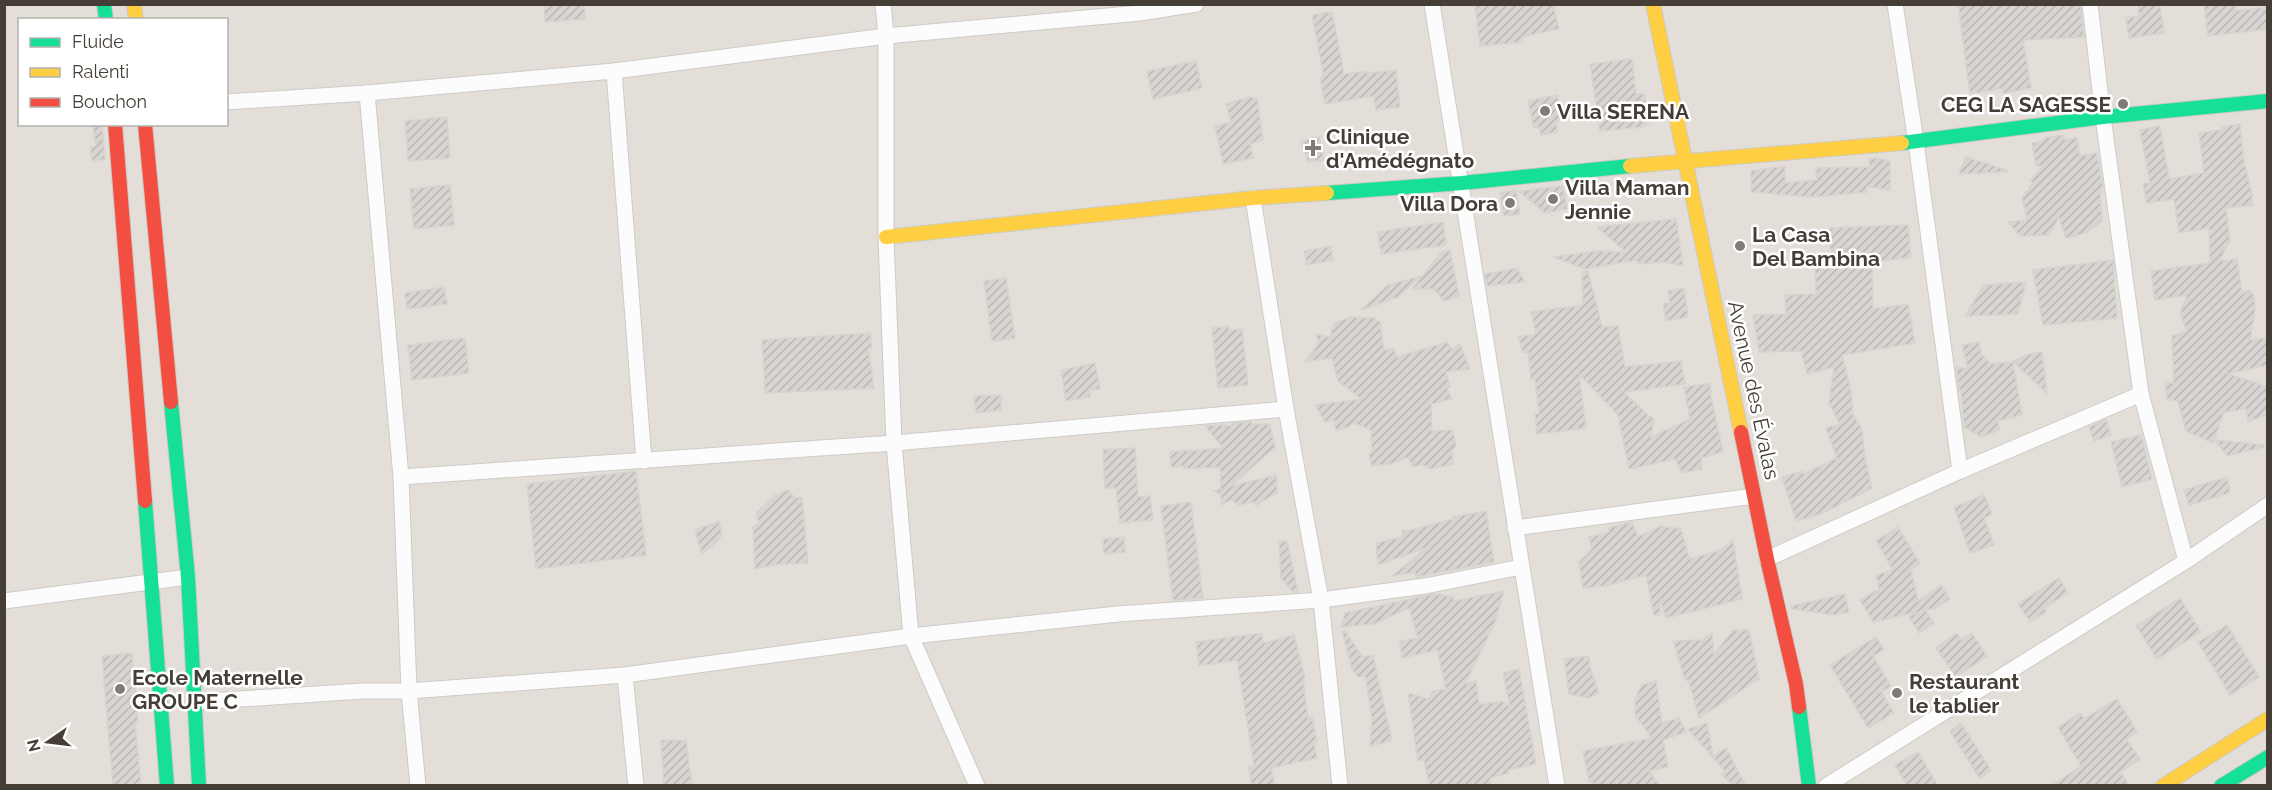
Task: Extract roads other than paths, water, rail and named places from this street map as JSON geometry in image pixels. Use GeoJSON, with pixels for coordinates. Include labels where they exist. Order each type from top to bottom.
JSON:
{"type":"FeatureCollection","features":[{"type":"Feature","properties":{"kind":"street"},"geometry":{"type":"LineString","coordinates":[[883,4],[886,36],[886,237],[894,442],[911,636],[977,786]]}},
{"type":"Feature","properties":{"kind":"street"},"geometry":{"type":"LineString","coordinates":[[228,102],[367,93],[614,71],[886,36],[1196,4]]}},
{"type":"Feature","properties":{"kind":"street"},"geometry":{"type":"LineString","coordinates":[[1432,4],[1557,786]]}},
{"type":"Feature","properties":{"kind":"street","name":"Avenue des Évalas"},"geometry":{"type":"LineString","coordinates":[[1653,4],[1683,161],[1767,559],[1797,684],[1809,786]]}},
{"type":"Feature","properties":{"kind":"street"},"geometry":{"type":"LineString","coordinates":[[1895,4],[1960,471]]}},
{"type":"Feature","properties":{"kind":"street"},"geometry":{"type":"LineString","coordinates":[[2091,4],[2103,117],[2141,393],[2186,561]]}},
{"type":"Feature","properties":{"kind":"street"},"geometry":{"type":"LineString","coordinates":[[614,71],[644,461]]}},
{"type":"Feature","properties":{"kind":"street"},"geometry":{"type":"LineString","coordinates":[[367,93],[401,477],[409,691],[418,786]]}},
{"type":"Feature","properties":{"kind":"street"},"geometry":{"type":"LineString","coordinates":[[886,237],[1253,198],[1462,183],[1683,161],[1916,142],[2103,117],[2268,101]]}},
{"type":"Feature","properties":{"kind":"street"},"geometry":{"type":"LineString","coordinates":[[115,126],[167,786]]}},
{"type":"Feature","properties":{"kind":"street"},"geometry":{"type":"LineString","coordinates":[[145,126],[188,577],[199,786]]}},
{"type":"Feature","properties":{"kind":"street"},"geometry":{"type":"LineString","coordinates":[[1253,198],[1286,409],[1321,600],[1340,786]]}},
{"type":"Feature","properties":{"kind":"street"},"geometry":{"type":"LineString","coordinates":[[1767,559],[1960,471],[2141,393]]}},
{"type":"Feature","properties":{"kind":"street"},"geometry":{"type":"LineString","coordinates":[[401,477],[894,442],[1286,409]]}},
{"type":"Feature","properties":{"kind":"street"},"geometry":{"type":"LineString","coordinates":[[1515,528],[1754,496]]}},
{"type":"Feature","properties":{"kind":"street"},"geometry":{"type":"LineString","coordinates":[[1826,786],[2186,561],[2268,505]]}},
{"type":"Feature","properties":{"kind":"street"},"geometry":{"type":"LineString","coordinates":[[195,702],[363,691],[409,691],[625,675],[911,636],[1118,614],[1321,600],[1425,586],[1521,567]]}},
{"type":"Feature","properties":{"kind":"street"},"geometry":{"type":"LineString","coordinates":[[4,601],[188,577]]}},
{"type":"Feature","properties":{"kind":"street"},"geometry":{"type":"LineString","coordinates":[[625,675],[636,786]]}},
{"type":"Feature","properties":{"kind":"street"},"geometry":{"type":"LineString","coordinates":[[2163,786],[2268,719]]}},
{"type":"Feature","properties":{"kind":"street"},"geometry":{"type":"LineString","coordinates":[[2221,786],[2268,757]]}},
{"type":"Feature","properties":{"kind":"place","name":"CEG LA SAGESSE"},"geometry":{"type":"Point","coordinates":[2123,104]}},
{"type":"Feature","properties":{"kind":"place","name":"Villa SERENA"},"geometry":{"type":"Point","coordinates":[1545,111]}},
{"type":"Feature","properties":{"kind":"place","name":"Clinique d'Amédégnato"},"geometry":{"type":"Point","coordinates":[1313,148]}},
{"type":"Feature","properties":{"kind":"place","name":"Villa Maman Jennie"},"geometry":{"type":"Point","coordinates":[1553,199]}},
{"type":"Feature","properties":{"kind":"place","name":"Villa Dora"},"geometry":{"type":"Point","coordinates":[1510,203]}},
{"type":"Feature","properties":{"kind":"place","name":"La Casa Del Bambina"},"geometry":{"type":"Point","coordinates":[1740,246]}},
{"type":"Feature","properties":{"kind":"place","name":"Ecole Maternelle GROUPE C"},"geometry":{"type":"Point","coordinates":[120,689]}},
{"type":"Feature","properties":{"kind":"place","name":"Restaurant le tablier"},"geometry":{"type":"Point","coordinates":[1897,693]}}]}
